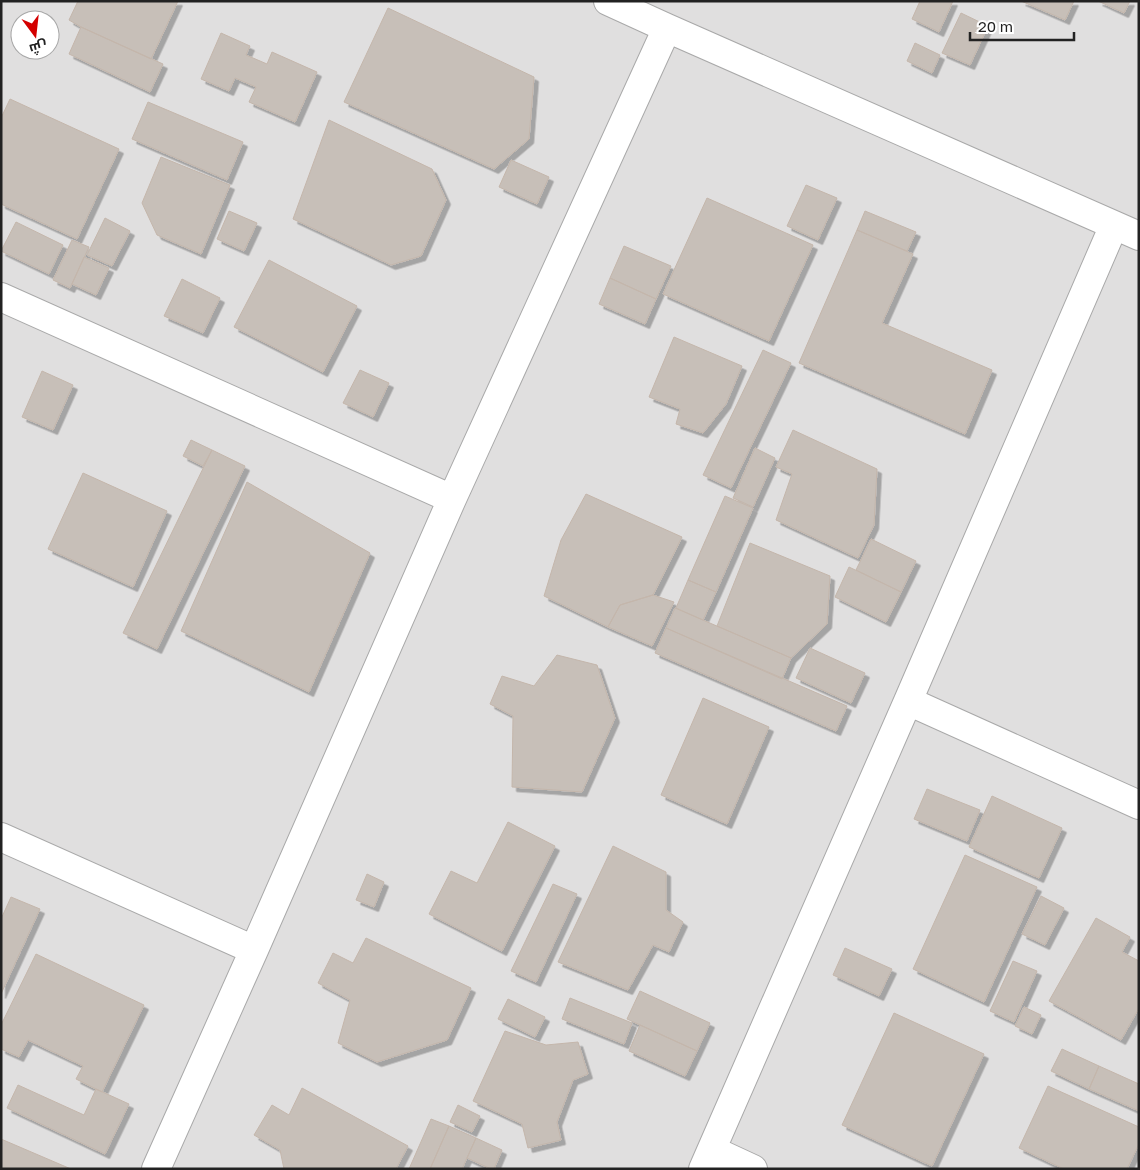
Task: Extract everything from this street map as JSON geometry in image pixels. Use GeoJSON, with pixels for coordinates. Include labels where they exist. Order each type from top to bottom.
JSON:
{"type":"FeatureCollection","features":[{"type":"Feature","properties":{"kind":"street"},"geometry":{"type":"LineString","coordinates":[[608,1],[1139,236]]}},
{"type":"Feature","properties":{"kind":"street"},"geometry":{"type":"LineString","coordinates":[[156,1169],[452,499],[666,28]]}},
{"type":"Feature","properties":{"kind":"street"},"geometry":{"type":"LineString","coordinates":[[752,1169],[708,1160],[1114,225]]}},
{"type":"Feature","properties":{"kind":"street"},"geometry":{"type":"LineString","coordinates":[[1,297],[452,499]]}},
{"type":"Feature","properties":{"kind":"street"},"geometry":{"type":"LineString","coordinates":[[908,701],[1139,805]]}},
{"type":"Feature","properties":{"kind":"street"},"geometry":{"type":"LineString","coordinates":[[1,837],[254,950]]}},
{"type":"Feature","properties":{"kind":"shaded area"},"geometry":{"type":"Polygon","coordinates":[[[1,1],[1139,1],[1139,1169],[1,1169],[1,1]]]}},
{"type":"Feature","properties":{"kind":"building"},"geometry":{"type":"Polygon","coordinates":[[[78,1],[178,1],[151,59],[69,20],[78,1]]]}},
{"type":"Feature","properties":{"kind":"building"},"geometry":{"type":"Polygon","coordinates":[[[920,1],[953,1],[939,32],[912,19],[920,1]]]}},
{"type":"Feature","properties":{"kind":"building"},"geometry":{"type":"Polygon","coordinates":[[[1021,1],[1074,1],[1065,20],[1021,1]]]}},
{"type":"Feature","properties":{"kind":"building"},"geometry":{"type":"Polygon","coordinates":[[[1098,1],[1130,1],[1124,13],[1098,1]]]}},
{"type":"Feature","properties":{"kind":"building"},"geometry":{"type":"Polygon","coordinates":[[[388,8],[534,77],[529,139],[494,169],[344,102],[388,8]]]}},
{"type":"Feature","properties":{"kind":"building"},"geometry":{"type":"Polygon","coordinates":[[[961,13],[988,26],[970,65],[942,53],[961,13]]]}},
{"type":"Feature","properties":{"kind":"building"},"geometry":{"type":"Polygon","coordinates":[[[81,27],[163,64],[150,92],[69,54],[81,27]]]}},
{"type":"Feature","properties":{"kind":"building"},"geometry":{"type":"Polygon","coordinates":[[[221,33],[250,46],[246,55],[267,64],[272,52],[317,72],[295,122],[249,102],[256,87],[235,78],[229,91],[201,79],[221,33]]]}},
{"type":"Feature","properties":{"kind":"building"},"geometry":{"type":"Polygon","coordinates":[[[915,43],[940,55],[932,73],[907,61],[915,43]]]}},
{"type":"Feature","properties":{"kind":"building"},"geometry":{"type":"Polygon","coordinates":[[[10,99],[119,149],[77,239],[1,204],[1,118],[10,99]]]}},
{"type":"Feature","properties":{"kind":"building"},"geometry":{"type":"Polygon","coordinates":[[[148,102],[243,142],[227,180],[132,139],[148,102]]]}},
{"type":"Feature","properties":{"kind":"building"},"geometry":{"type":"Polygon","coordinates":[[[329,120],[432,169],[446,200],[421,256],[391,265],[293,219],[329,120]]]}},
{"type":"Feature","properties":{"kind":"building"},"geometry":{"type":"Polygon","coordinates":[[[161,157],[230,185],[201,254],[157,235],[142,203],[161,157]]]}},
{"type":"Feature","properties":{"kind":"building"},"geometry":{"type":"Polygon","coordinates":[[[511,160],[549,177],[537,204],[499,187],[511,160]]]}},
{"type":"Feature","properties":{"kind":"building"},"geometry":{"type":"Polygon","coordinates":[[[806,185],[837,198],[818,240],[787,226],[806,185]]]}},
{"type":"Feature","properties":{"kind":"building"},"geometry":{"type":"Polygon","coordinates":[[[707,198],[813,245],[769,341],[663,294],[707,198]]]}},
{"type":"Feature","properties":{"kind":"building"},"geometry":{"type":"Polygon","coordinates":[[[229,211],[257,223],[244,251],[217,239],[229,211]]]}},
{"type":"Feature","properties":{"kind":"building"},"geometry":{"type":"Polygon","coordinates":[[[865,211],[916,232],[907,251],[857,230],[865,211]]]}},
{"type":"Feature","properties":{"kind":"building"},"geometry":{"type":"Polygon","coordinates":[[[105,218],[130,231],[112,266],[87,255],[105,218]]]}},
{"type":"Feature","properties":{"kind":"building"},"geometry":{"type":"Polygon","coordinates":[[[16,222],[63,245],[49,274],[1,251],[16,222]]]}},
{"type":"Feature","properties":{"kind":"building"},"geometry":{"type":"Polygon","coordinates":[[[857,230],[913,254],[882,323],[992,370],[965,434],[799,363],[857,230]]]}},
{"type":"Feature","properties":{"kind":"building"},"geometry":{"type":"Polygon","coordinates":[[[72,240],[89,247],[70,288],[53,280],[72,240]]]}},
{"type":"Feature","properties":{"kind":"building"},"geometry":{"type":"Polygon","coordinates":[[[624,246],[671,266],[656,299],[610,278],[624,246]]]}},
{"type":"Feature","properties":{"kind":"building"},"geometry":{"type":"Polygon","coordinates":[[[84,257],[109,268],[96,295],[72,284],[84,257]]]}},
{"type":"Feature","properties":{"kind":"building"},"geometry":{"type":"Polygon","coordinates":[[[269,260],[357,306],[323,372],[234,327],[269,260]]]}},
{"type":"Feature","properties":{"kind":"building"},"geometry":{"type":"Polygon","coordinates":[[[610,278],[656,299],[645,324],[599,304],[610,278]]]}},
{"type":"Feature","properties":{"kind":"building"},"geometry":{"type":"Polygon","coordinates":[[[182,279],[220,298],[203,333],[164,316],[182,279]]]}},
{"type":"Feature","properties":{"kind":"building"},"geometry":{"type":"Polygon","coordinates":[[[674,337],[742,366],[726,404],[703,433],[676,424],[680,409],[649,397],[674,337]]]}},
{"type":"Feature","properties":{"kind":"building"},"geometry":{"type":"Polygon","coordinates":[[[763,350],[791,363],[731,488],[703,475],[763,350]]]}},
{"type":"Feature","properties":{"kind":"building"},"geometry":{"type":"Polygon","coordinates":[[[360,370],[389,383],[373,417],[343,403],[360,370]]]}},
{"type":"Feature","properties":{"kind":"building"},"geometry":{"type":"Polygon","coordinates":[[[42,371],[73,385],[53,430],[22,417],[42,371]]]}},
{"type":"Feature","properties":{"kind":"building"},"geometry":{"type":"Polygon","coordinates":[[[793,430],[877,469],[874,525],[858,558],[776,520],[792,474],[776,467],[793,430]]]}},
{"type":"Feature","properties":{"kind":"building"},"geometry":{"type":"Polygon","coordinates":[[[191,440],[212,450],[203,466],[183,456],[191,440]]]}},
{"type":"Feature","properties":{"kind":"building"},"geometry":{"type":"Polygon","coordinates":[[[755,448],[775,458],[753,507],[733,498],[755,448]]]}},
{"type":"Feature","properties":{"kind":"building"},"geometry":{"type":"Polygon","coordinates":[[[212,450],[245,466],[157,649],[123,633],[212,450]]]}},
{"type":"Feature","properties":{"kind":"building"},"geometry":{"type":"Polygon","coordinates":[[[83,473],[167,511],[133,587],[48,549],[83,473]]]}},
{"type":"Feature","properties":{"kind":"building"},"geometry":{"type":"Polygon","coordinates":[[[247,482],[370,553],[309,692],[181,631],[247,482]]]}},
{"type":"Feature","properties":{"kind":"building"},"geometry":{"type":"Polygon","coordinates":[[[586,494],[682,537],[653,595],[620,605],[608,627],[544,596],[561,540],[586,494]]]}},
{"type":"Feature","properties":{"kind":"building"},"geometry":{"type":"Polygon","coordinates":[[[725,496],[753,508],[716,592],[688,580],[725,496]]]}},
{"type":"Feature","properties":{"kind":"building"},"geometry":{"type":"Polygon","coordinates":[[[871,539],[916,561],[901,592],[856,570],[871,539]]]}},
{"type":"Feature","properties":{"kind":"building"},"geometry":{"type":"Polygon","coordinates":[[[750,543],[830,576],[827,624],[791,658],[717,626],[750,543]]]}},
{"type":"Feature","properties":{"kind":"building"},"geometry":{"type":"Polygon","coordinates":[[[849,567],[901,592],[886,622],[835,597],[849,567]]]}},
{"type":"Feature","properties":{"kind":"building"},"geometry":{"type":"Polygon","coordinates":[[[688,580],[716,592],[703,620],[676,608],[688,580]]]}},
{"type":"Feature","properties":{"kind":"building"},"geometry":{"type":"Polygon","coordinates":[[[653,595],[674,602],[652,646],[608,627],[620,605],[653,595]]]}},
{"type":"Feature","properties":{"kind":"building"},"geometry":{"type":"Polygon","coordinates":[[[675,608],[791,658],[782,679],[666,628],[675,608]]]}},
{"type":"Feature","properties":{"kind":"building"},"geometry":{"type":"Polygon","coordinates":[[[666,628],[847,706],[836,731],[655,653],[666,628]]]}},
{"type":"Feature","properties":{"kind":"building"},"geometry":{"type":"Polygon","coordinates":[[[810,648],[865,673],[851,703],[796,678],[810,648]]]}},
{"type":"Feature","properties":{"kind":"building"},"geometry":{"type":"Polygon","coordinates":[[[557,655],[597,665],[615,718],[582,792],[512,787],[513,716],[490,704],[502,676],[534,686],[557,655]]]}},
{"type":"Feature","properties":{"kind":"building"},"geometry":{"type":"Polygon","coordinates":[[[703,698],[769,727],[727,824],[661,795],[703,698]]]}},
{"type":"Feature","properties":{"kind":"building"},"geometry":{"type":"Polygon","coordinates":[[[927,789],[980,810],[967,841],[914,819],[927,789]]]}},
{"type":"Feature","properties":{"kind":"building"},"geometry":{"type":"Polygon","coordinates":[[[992,796],[1062,828],[1039,878],[969,847],[992,796]]]}},
{"type":"Feature","properties":{"kind":"building"},"geometry":{"type":"Polygon","coordinates":[[[508,822],[555,846],[502,951],[429,914],[451,871],[477,883],[508,822]]]}},
{"type":"Feature","properties":{"kind":"building"},"geometry":{"type":"Polygon","coordinates":[[[613,846],[666,872],[666,910],[683,922],[669,952],[653,945],[628,990],[558,962],[613,846]]]}},
{"type":"Feature","properties":{"kind":"building"},"geometry":{"type":"Polygon","coordinates":[[[965,855],[1037,887],[984,1002],[913,969],[965,855]]]}},
{"type":"Feature","properties":{"kind":"building"},"geometry":{"type":"Polygon","coordinates":[[[367,874],[384,882],[374,907],[356,900],[367,874]]]}},
{"type":"Feature","properties":{"kind":"building"},"geometry":{"type":"Polygon","coordinates":[[[553,884],[577,894],[536,982],[511,971],[553,884]]]}},
{"type":"Feature","properties":{"kind":"building"},"geometry":{"type":"Polygon","coordinates":[[[1041,896],[1064,908],[1045,945],[1022,934],[1041,896]]]}},
{"type":"Feature","properties":{"kind":"building"},"geometry":{"type":"Polygon","coordinates":[[[11,897],[40,909],[1,994],[1,919],[11,897]]]}},
{"type":"Feature","properties":{"kind":"building"},"geometry":{"type":"Polygon","coordinates":[[[1096,918],[1130,937],[1122,952],[1139,961],[1139,1008],[1121,1040],[1049,1001],[1096,918]]]}},
{"type":"Feature","properties":{"kind":"building"},"geometry":{"type":"Polygon","coordinates":[[[366,938],[471,988],[447,1040],[377,1062],[338,1043],[350,1000],[318,983],[333,953],[353,963],[366,938]]]}},
{"type":"Feature","properties":{"kind":"building"},"geometry":{"type":"Polygon","coordinates":[[[845,948],[892,969],[879,996],[833,975],[845,948]]]}},
{"type":"Feature","properties":{"kind":"building"},"geometry":{"type":"Polygon","coordinates":[[[36,954],[144,1005],[102,1092],[76,1079],[83,1066],[28,1040],[19,1057],[1,1049],[1,1025],[36,954]]]}},
{"type":"Feature","properties":{"kind":"building"},"geometry":{"type":"Polygon","coordinates":[[[1013,961],[1037,971],[1014,1022],[990,1011],[1013,961]]]}},
{"type":"Feature","properties":{"kind":"building"},"geometry":{"type":"Polygon","coordinates":[[[640,991],[710,1023],[697,1051],[627,1019],[640,991]]]}},
{"type":"Feature","properties":{"kind":"building"},"geometry":{"type":"Polygon","coordinates":[[[570,998],[632,1023],[624,1044],[562,1019],[570,998]]]}},
{"type":"Feature","properties":{"kind":"building"},"geometry":{"type":"Polygon","coordinates":[[[508,999],[545,1017],[535,1037],[498,1019],[508,999]]]}},
{"type":"Feature","properties":{"kind":"building"},"geometry":{"type":"Polygon","coordinates":[[[1024,1007],[1041,1015],[1032,1034],[1015,1026],[1024,1007]]]}},
{"type":"Feature","properties":{"kind":"building"},"geometry":{"type":"Polygon","coordinates":[[[894,1013],[984,1054],[932,1166],[842,1125],[894,1013]]]}},
{"type":"Feature","properties":{"kind":"building"},"geometry":{"type":"Polygon","coordinates":[[[640,1025],[697,1051],[685,1076],[629,1051],[640,1025]]]}},
{"type":"Feature","properties":{"kind":"building"},"geometry":{"type":"Polygon","coordinates":[[[505,1031],[546,1045],[578,1042],[588,1074],[573,1080],[557,1122],[561,1140],[528,1148],[522,1124],[473,1101],[505,1031]]]}},
{"type":"Feature","properties":{"kind":"building"},"geometry":{"type":"Polygon","coordinates":[[[1062,1049],[1099,1066],[1089,1089],[1051,1071],[1062,1049]]]}},
{"type":"Feature","properties":{"kind":"building"},"geometry":{"type":"Polygon","coordinates":[[[1099,1066],[1139,1084],[1139,1111],[1089,1089],[1099,1066]]]}},
{"type":"Feature","properties":{"kind":"building"},"geometry":{"type":"Polygon","coordinates":[[[18,1085],[84,1115],[96,1089],[129,1104],[105,1154],[7,1108],[18,1085]]]}},
{"type":"Feature","properties":{"kind":"building"},"geometry":{"type":"Polygon","coordinates":[[[1048,1086],[1139,1127],[1139,1144],[1127,1169],[1064,1169],[1019,1148],[1048,1086]]]}},
{"type":"Feature","properties":{"kind":"building"},"geometry":{"type":"Polygon","coordinates":[[[302,1088],[408,1146],[396,1169],[284,1169],[280,1150],[254,1135],[272,1105],[289,1115],[302,1088]]]}},
{"type":"Feature","properties":{"kind":"building"},"geometry":{"type":"Polygon","coordinates":[[[458,1105],[480,1116],[472,1132],[450,1122],[458,1105]]]}},
{"type":"Feature","properties":{"kind":"building"},"geometry":{"type":"Polygon","coordinates":[[[431,1119],[449,1126],[430,1169],[409,1169],[431,1119]]]}},
{"type":"Feature","properties":{"kind":"building"},"geometry":{"type":"Polygon","coordinates":[[[449,1126],[476,1138],[462,1169],[430,1169],[449,1126]]]}},
{"type":"Feature","properties":{"kind":"building"},"geometry":{"type":"Polygon","coordinates":[[[476,1138],[502,1150],[494,1169],[467,1158],[476,1138]]]}},
{"type":"Feature","properties":{"kind":"building"},"geometry":{"type":"Polygon","coordinates":[[[1,1139],[71,1169],[1,1169],[1,1139]]]}}]}
